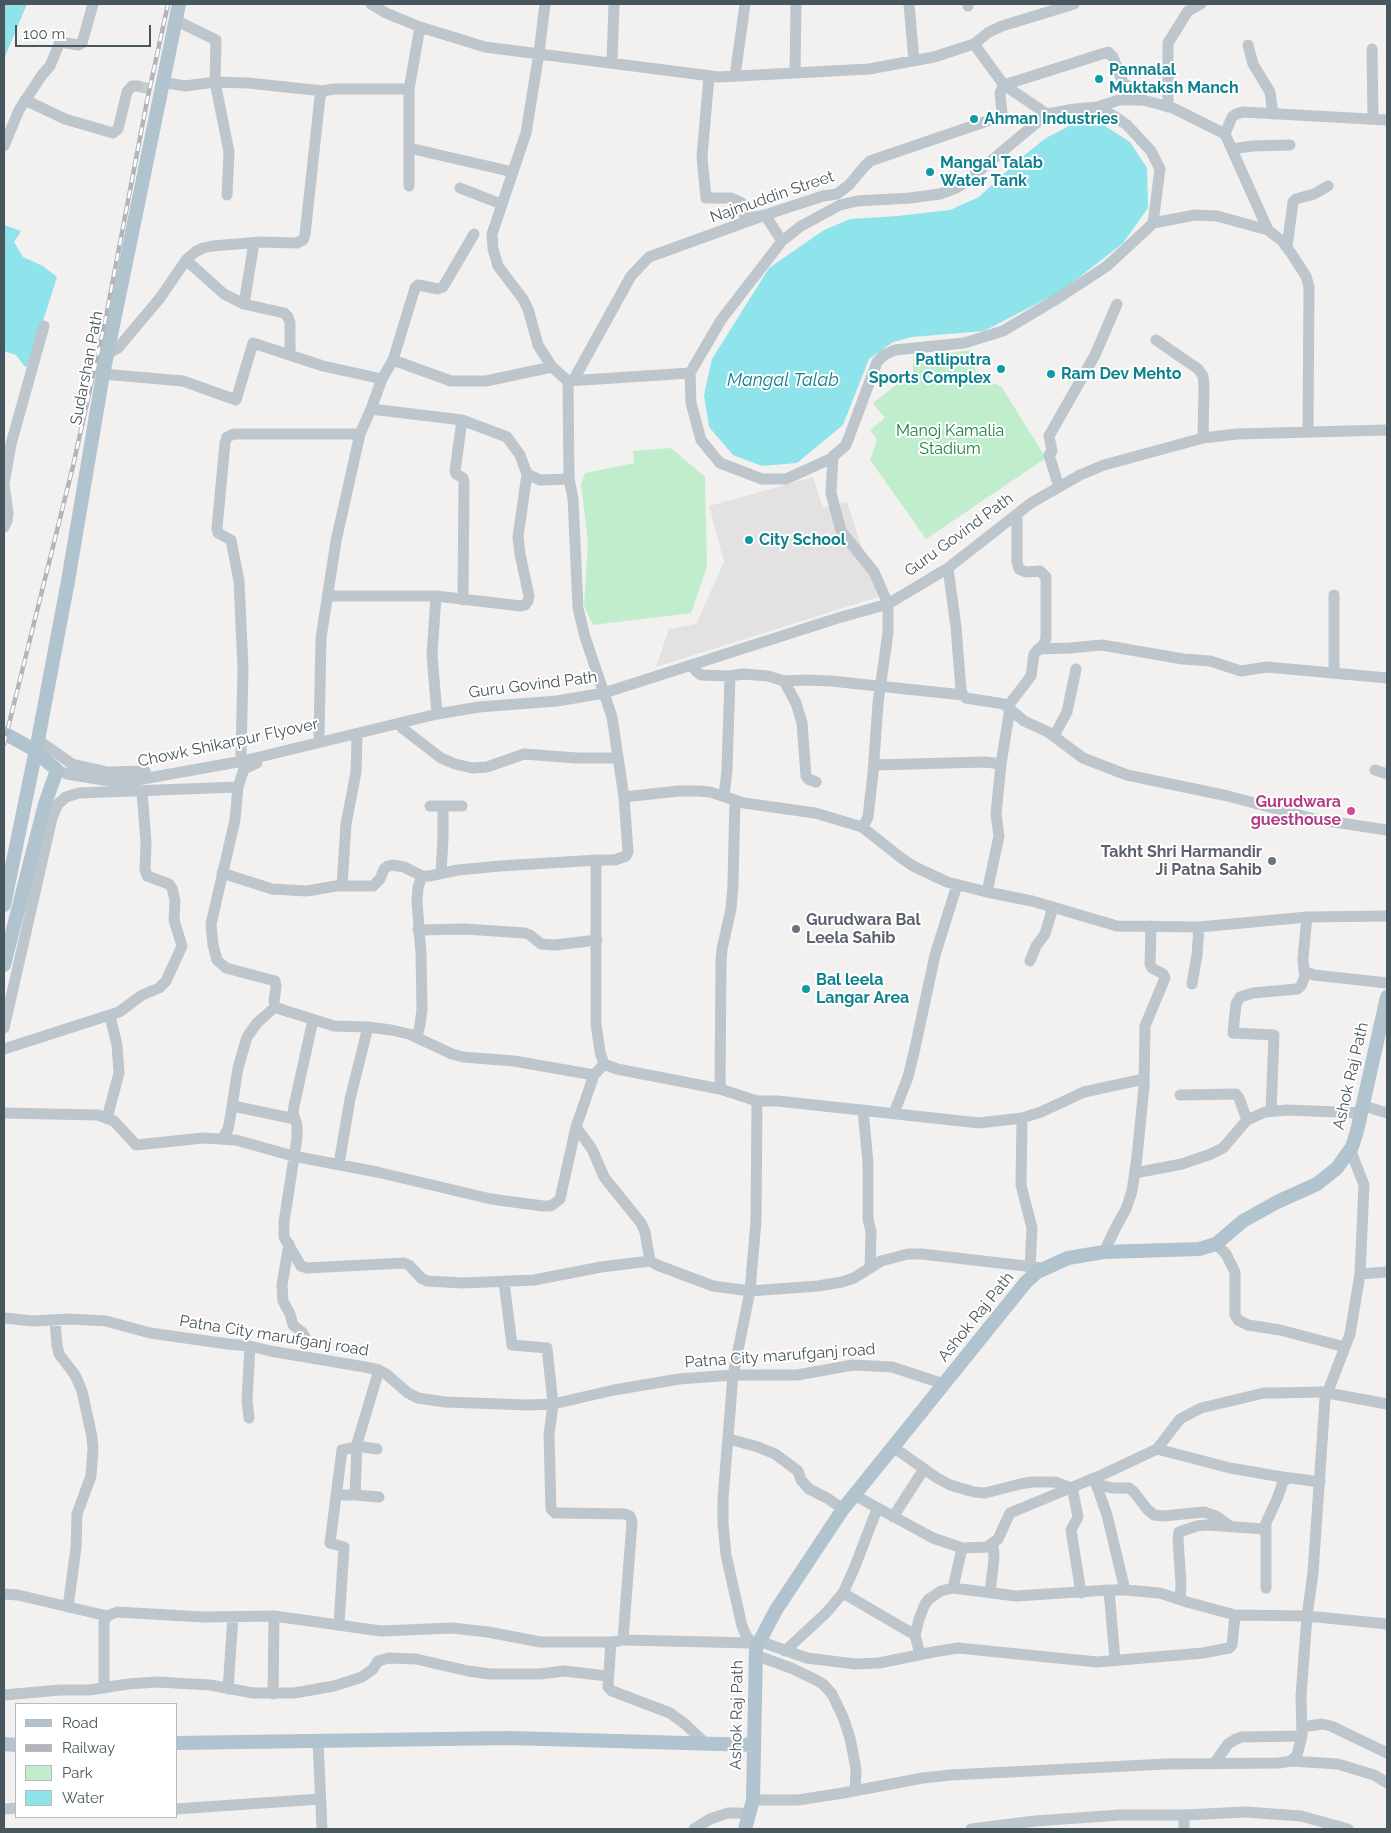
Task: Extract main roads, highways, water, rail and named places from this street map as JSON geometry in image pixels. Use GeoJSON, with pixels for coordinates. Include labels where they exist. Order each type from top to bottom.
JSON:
{"type":"FeatureCollection","features":[{"type":"Feature","properties":{"kind":"main road","name":"Sudarshan Path"},"geometry":{"type":"LineString","coordinates":[[4,905],[68,581],[103,374],[158,87],[179,4]]}},
{"type":"Feature","properties":{"kind":"main road","name":"Chowk Shikarpur Flyover"},"geometry":{"type":"LineString","coordinates":[[4,733],[31,748],[57,770],[45,804],[4,965]]}},
{"type":"Feature","properties":{"kind":"main road","name":"Ashok Raj Path"},"geometry":{"type":"LineString","coordinates":[[745,1829],[753,1800],[755,1647],[776,1610],[843,1509],[1037,1268],[1068,1258],[1104,1252],[1199,1249],[1216,1244],[1243,1221],[1277,1202],[1317,1184],[1337,1168],[1350,1149],[1363,1110],[1387,997]]}},
{"type":"Feature","properties":{"kind":"main road"},"geometry":{"type":"LineString","coordinates":[[178,1743],[510,1738],[754,1745]]}},
{"type":"Feature","properties":{"kind":"water"},"geometry":{"type":"Polygon","coordinates":[[[4,4],[27,4],[4,59],[4,4]]]}},
{"type":"Feature","properties":{"kind":"water","name":"Mangal Talab"},"geometry":{"type":"Polygon","coordinates":[[[1075,123],[1102,124],[1130,142],[1147,168],[1148,208],[1123,243],[1063,290],[984,331],[912,337],[893,342],[869,359],[843,425],[797,463],[762,466],[733,455],[709,427],[704,395],[712,359],[769,268],[824,230],[850,219],[950,210],[979,197],[1022,157],[1046,138],[1075,123]]]}},
{"type":"Feature","properties":{"kind":"water"},"geometry":{"type":"Polygon","coordinates":[[[4,225],[21,231],[14,242],[23,257],[43,266],[57,277],[29,365],[25,367],[16,355],[4,351],[4,225]]]}},
{"type":"Feature","properties":{"kind":"tunnel"},"geometry":{"type":"LineString","coordinates":[[137,86],[151,89]]}},
{"type":"Feature","properties":{"kind":"railway"},"geometry":{"type":"LineString","coordinates":[[4,744],[73,466],[105,322],[147,101],[168,4]]}},
{"type":"Feature","properties":{"kind":"place","name":"Pannalal Muktaksh Manch"},"geometry":{"type":"Point","coordinates":[1099,79]}},
{"type":"Feature","properties":{"kind":"place","name":"Ahman Industries"},"geometry":{"type":"Point","coordinates":[974,119]}},
{"type":"Feature","properties":{"kind":"place","name":"Mangal Talab Water Tank"},"geometry":{"type":"Point","coordinates":[930,172]}},
{"type":"Feature","properties":{"kind":"place","name":"Patliputra Sports Complex"},"geometry":{"type":"Point","coordinates":[1001,369]}},
{"type":"Feature","properties":{"kind":"place","name":"Ram Dev Mehto"},"geometry":{"type":"Point","coordinates":[1051,374]}},
{"type":"Feature","properties":{"kind":"place","name":"City School"},"geometry":{"type":"Point","coordinates":[749,540]}},
{"type":"Feature","properties":{"kind":"place","name":"Gurudwara guesthouse"},"geometry":{"type":"Point","coordinates":[1351,811]}},
{"type":"Feature","properties":{"kind":"place","name":"Takht Shri Harmandir Ji Patna Sahib"},"geometry":{"type":"Point","coordinates":[1272,861]}},
{"type":"Feature","properties":{"kind":"place","name":"Gurudwara Bal Leela Sahib"},"geometry":{"type":"Point","coordinates":[796,929]}},
{"type":"Feature","properties":{"kind":"place","name":"Bal leela Langar Area"},"geometry":{"type":"Point","coordinates":[806,989]}},
{"type":"Feature","properties":{"kind":"park label","name":"Manoj Kamalia Stadium"},"geometry":{"type":"Point","coordinates":[950,440]}}]}
